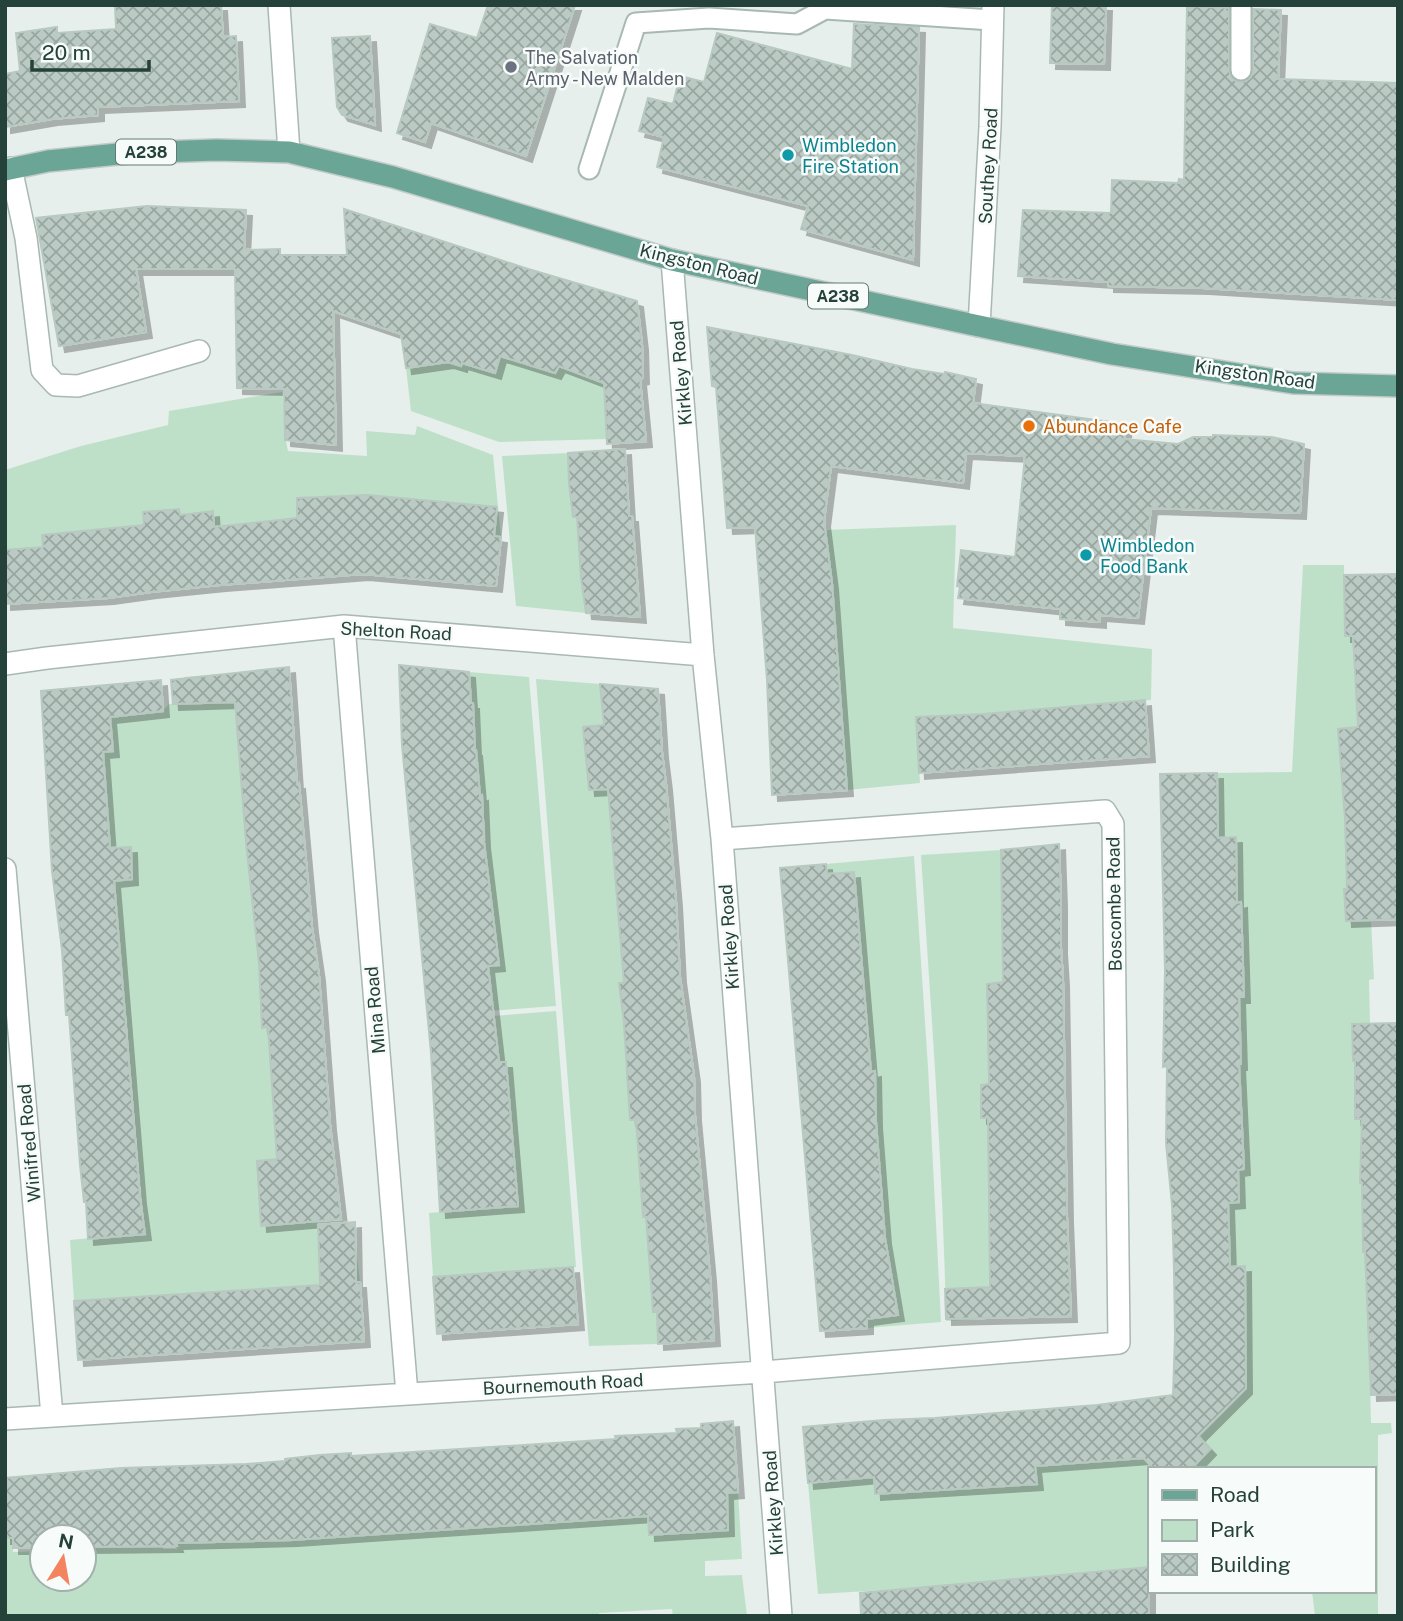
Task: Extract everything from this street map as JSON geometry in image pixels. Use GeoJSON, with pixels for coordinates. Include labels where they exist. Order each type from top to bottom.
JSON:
{"type":"FeatureCollection","features":[{"type":"Feature","properties":{"kind":"main road","name":"Kingston Road"},"geometry":{"type":"LineString","coordinates":[[8,169],[48,161],[128,153],[216,150],[289,152],[393,177],[672,260],[979,327],[1112,354],[1293,383],[1398,387]]}},
{"type":"Feature","properties":{"kind":"street"},"geometry":{"type":"LineString","coordinates":[[279,5],[289,152]]}},
{"type":"Feature","properties":{"kind":"street","name":"Southey Road"},"geometry":{"type":"LineString","coordinates":[[979,327],[993,13]]}},
{"type":"Feature","properties":{"kind":"street"},"geometry":{"type":"LineString","coordinates":[[8,169],[26,238],[42,370],[56,385],[78,386],[199,351]]}},
{"type":"Feature","properties":{"kind":"street","name":"Kirkley Road"},"geometry":{"type":"LineString","coordinates":[[672,260],[703,655],[722,839],[781,1616]]}},
{"type":"Feature","properties":{"kind":"street","name":"Shelton Road"},"geometry":{"type":"LineString","coordinates":[[5,664],[344,626],[703,655]]}},
{"type":"Feature","properties":{"kind":"street","name":"Mina Road"},"geometry":{"type":"LineString","coordinates":[[344,626],[407,1394]]}},
{"type":"Feature","properties":{"kind":"street","name":"Boscombe Road"},"geometry":{"type":"LineString","coordinates":[[722,839],[1105,811],[1113,824],[1119,1343]]}},
{"type":"Feature","properties":{"kind":"street","name":"Winifred Road"},"geometry":{"type":"LineString","coordinates":[[5,869],[52,1416]]}},
{"type":"Feature","properties":{"kind":"street","name":"Bournemouth Road"},"geometry":{"type":"LineString","coordinates":[[5,1419],[763,1372],[1119,1343]]}},
{"type":"Feature","properties":{"kind":"lane"},"geometry":{"type":"LineString","coordinates":[[1241,5],[1241,69]]}},
{"type":"Feature","properties":{"kind":"lane"},"geometry":{"type":"LineString","coordinates":[[589,169],[636,23],[709,18],[797,24],[825,9],[993,13]]}},
{"type":"Feature","properties":{"kind":"green space"},"geometry":{"type":"Polygon","coordinates":[[[465,354],[467,365],[495,373],[500,357],[522,363],[559,366],[604,382],[607,439],[499,442],[411,411],[406,368],[434,364],[465,354]]]}},
{"type":"Feature","properties":{"kind":"green space"},"geometry":{"type":"Polygon","coordinates":[[[282,392],[288,451],[367,456],[366,431],[415,435],[417,426],[493,455],[501,537],[494,536],[497,508],[460,533],[463,503],[444,502],[441,532],[396,499],[348,496],[297,498],[298,528],[215,528],[213,511],[180,515],[178,509],[143,512],[145,526],[42,535],[43,553],[5,550],[5,470],[81,446],[168,425],[169,411],[282,392]]]}},
{"type":"Feature","properties":{"kind":"green space"},"geometry":{"type":"Polygon","coordinates":[[[568,453],[586,613],[516,606],[502,456],[568,453]]]}},
{"type":"Feature","properties":{"kind":"green space"},"geometry":{"type":"Polygon","coordinates":[[[956,525],[953,628],[1152,649],[1151,700],[916,717],[920,783],[847,790],[846,761],[820,763],[820,752],[845,749],[825,530],[956,525]]]}},
{"type":"Feature","properties":{"kind":"green space"},"geometry":{"type":"Polygon","coordinates":[[[1303,565],[1344,565],[1345,636],[1361,636],[1354,666],[1358,727],[1338,729],[1340,759],[1353,759],[1342,771],[1346,850],[1353,852],[1355,889],[1344,890],[1346,921],[1371,920],[1374,979],[1369,980],[1370,1024],[1352,1025],[1353,1060],[1373,1061],[1355,1119],[1376,1120],[1379,1182],[1363,1221],[1363,1252],[1383,1251],[1366,1268],[1367,1305],[1384,1305],[1369,1346],[1371,1423],[1391,1423],[1392,1433],[1378,1435],[1378,1616],[1315,1616],[1312,1593],[1375,1593],[1375,1467],[1193,1467],[1210,1449],[1198,1436],[1243,1392],[1221,1369],[1246,1365],[1245,1267],[1230,1267],[1228,1203],[1239,1202],[1238,1170],[1244,1169],[1242,1106],[1224,1106],[1224,1065],[1240,1064],[1239,997],[1244,996],[1240,902],[1236,903],[1235,837],[1218,838],[1217,773],[1292,772],[1303,565]]]}},
{"type":"Feature","properties":{"kind":"green space"},"geometry":{"type":"Polygon","coordinates":[[[469,672],[529,677],[556,1006],[488,1011],[477,966],[499,964],[496,935],[474,936],[494,918],[488,874],[466,844],[486,841],[482,796],[476,750],[458,751],[474,733],[469,672]]]}},
{"type":"Feature","properties":{"kind":"green space"},"geometry":{"type":"Polygon","coordinates":[[[235,673],[239,758],[259,964],[262,1027],[270,1027],[270,1067],[277,1159],[257,1161],[261,1226],[318,1221],[319,1242],[355,1240],[360,1282],[74,1301],[70,1240],[145,1233],[114,881],[132,879],[131,848],[110,848],[103,752],[113,751],[108,686],[163,711],[169,704],[186,703],[184,677],[235,673]]]}},
{"type":"Feature","properties":{"kind":"green space"},"geometry":{"type":"Polygon","coordinates":[[[536,679],[600,684],[604,725],[583,727],[589,790],[608,789],[624,983],[619,984],[626,1069],[635,1106],[629,1106],[630,1120],[637,1120],[643,1217],[647,1217],[658,1344],[589,1346],[536,679]]]}},
{"type":"Feature","properties":{"kind":"green space"},"geometry":{"type":"Polygon","coordinates":[[[1001,850],[1003,982],[987,985],[989,1084],[981,1085],[988,1118],[990,1251],[1014,1283],[1015,1317],[946,1321],[939,1147],[921,855],[1001,850]]]}},
{"type":"Feature","properties":{"kind":"green space"},"geometry":{"type":"Polygon","coordinates":[[[914,856],[941,1322],[867,1328],[867,1319],[894,1315],[882,1219],[856,1200],[883,1197],[879,1161],[854,1163],[852,1141],[878,1139],[876,1102],[871,1082],[868,1044],[836,969],[862,966],[854,872],[827,874],[826,864],[914,856]]]}},
{"type":"Feature","properties":{"kind":"green space"},"geometry":{"type":"Polygon","coordinates":[[[556,1011],[576,1267],[433,1277],[429,1213],[519,1205],[517,1188],[497,1188],[514,1156],[506,1062],[486,1063],[493,1016],[556,1011]]]}},
{"type":"Feature","properties":{"kind":"green space"},"geometry":{"type":"Polygon","coordinates":[[[1140,1454],[1152,1467],[1148,1467],[1148,1567],[918,1588],[818,1594],[808,1483],[874,1477],[876,1494],[1037,1483],[1035,1466],[1135,1459],[1140,1454]]]}},
{"type":"Feature","properties":{"kind":"green space"},"geometry":{"type":"Polygon","coordinates":[[[738,1492],[742,1559],[705,1561],[705,1576],[742,1575],[747,1616],[673,1616],[672,1609],[599,1613],[599,1616],[5,1616],[5,1538],[13,1538],[13,1552],[28,1551],[28,1593],[98,1593],[98,1547],[128,1540],[162,1527],[163,1549],[177,1549],[176,1542],[292,1540],[587,1521],[613,1519],[611,1495],[648,1515],[650,1535],[666,1534],[727,1493],[738,1492]]]}},
{"type":"Feature","properties":{"kind":"building"},"geometry":{"type":"Polygon","coordinates":[[[115,5],[221,5],[223,37],[236,36],[239,101],[98,107],[98,115],[5,127],[5,74],[20,71],[16,33],[57,27],[57,33],[116,29],[115,5]]]}},
{"type":"Feature","properties":{"kind":"building","name":"The Salvation Army - New Malden"},"geometry":{"type":"Polygon","coordinates":[[[488,5],[575,5],[526,156],[431,123],[425,142],[397,133],[430,24],[477,38],[488,5]]]}},
{"type":"Feature","properties":{"kind":"building"},"geometry":{"type":"Polygon","coordinates":[[[1052,5],[1106,5],[1104,64],[1050,63],[1052,5]]]}},
{"type":"Feature","properties":{"kind":"building"},"geometry":{"type":"Polygon","coordinates":[[[1187,6],[1229,8],[1229,70],[1236,81],[1246,81],[1253,71],[1253,9],[1281,10],[1278,79],[1398,83],[1398,300],[1203,288],[1108,286],[1108,282],[1018,276],[1023,210],[1111,213],[1112,180],[1178,183],[1179,179],[1184,180],[1187,6]]]}},
{"type":"Feature","properties":{"kind":"building","name":"Wimbledon Fire Station"},"geometry":{"type":"Polygon","coordinates":[[[854,24],[919,27],[913,260],[801,229],[808,206],[657,167],[664,137],[639,131],[648,98],[673,104],[680,76],[704,82],[717,33],[852,69],[854,24]]]}},
{"type":"Feature","properties":{"kind":"building"},"geometry":{"type":"Polygon","coordinates":[[[370,36],[375,125],[342,115],[337,107],[332,38],[370,36]]]}},
{"type":"Feature","properties":{"kind":"building"},"geometry":{"type":"Polygon","coordinates":[[[147,206],[246,210],[244,250],[280,249],[280,255],[347,255],[344,209],[637,301],[642,344],[643,378],[640,379],[646,441],[607,444],[604,383],[559,366],[555,373],[500,356],[495,373],[462,363],[461,366],[448,362],[406,368],[401,334],[333,311],[336,445],[285,440],[284,389],[237,388],[235,269],[136,269],[146,332],[59,346],[36,218],[147,206]]]}},
{"type":"Feature","properties":{"kind":"building"},"geometry":{"type":"Polygon","coordinates":[[[707,327],[912,369],[945,372],[976,379],[973,403],[1126,424],[1124,439],[1178,444],[1193,437],[1213,435],[1272,437],[1304,444],[1300,513],[1151,508],[1138,618],[1100,615],[1100,622],[1060,619],[1060,609],[958,598],[961,550],[1015,557],[1025,456],[966,453],[963,483],[831,466],[824,521],[832,583],[847,790],[772,795],[767,680],[755,527],[727,528],[716,387],[712,386],[707,327]]]}},
{"type":"Feature","properties":{"kind":"building"},"geometry":{"type":"Polygon","coordinates":[[[625,449],[640,617],[586,613],[577,517],[573,517],[569,484],[568,453],[625,449]]]}},
{"type":"Feature","properties":{"kind":"building"},"geometry":{"type":"Polygon","coordinates":[[[368,495],[497,507],[494,536],[501,537],[496,586],[363,574],[220,585],[108,598],[5,604],[5,550],[43,547],[42,535],[144,525],[143,512],[179,509],[180,515],[213,511],[214,527],[297,518],[297,498],[368,495]]]}},
{"type":"Feature","properties":{"kind":"building"},"geometry":{"type":"Polygon","coordinates":[[[1398,574],[1398,919],[1346,921],[1345,820],[1338,729],[1358,727],[1353,636],[1345,636],[1344,575],[1398,574]]]}},
{"type":"Feature","properties":{"kind":"building"},"geometry":{"type":"Polygon","coordinates":[[[399,665],[469,672],[480,796],[482,795],[484,842],[499,965],[488,966],[499,1062],[506,1062],[518,1206],[440,1212],[431,1053],[402,745],[399,665]]]}},
{"type":"Feature","properties":{"kind":"building"},"geometry":{"type":"Polygon","coordinates":[[[289,667],[297,784],[299,783],[319,975],[330,1124],[341,1219],[261,1226],[257,1161],[277,1159],[268,1027],[262,1028],[259,964],[235,702],[173,704],[171,680],[289,667]]]}},
{"type":"Feature","properties":{"kind":"building"},"geometry":{"type":"Polygon","coordinates":[[[161,680],[163,711],[110,717],[113,751],[103,752],[110,848],[131,847],[132,879],[114,881],[145,1234],[88,1239],[69,1015],[66,1015],[62,950],[52,871],[41,691],[161,680]]]}},
{"type":"Feature","properties":{"kind":"building"},"geometry":{"type":"Polygon","coordinates":[[[600,684],[658,689],[680,977],[694,1076],[714,1340],[658,1344],[646,1217],[643,1217],[636,1120],[630,1120],[619,983],[624,983],[608,789],[589,790],[583,727],[604,725],[600,684]]]}},
{"type":"Feature","properties":{"kind":"building"},"geometry":{"type":"Polygon","coordinates":[[[1145,700],[1149,756],[919,773],[916,717],[1145,700]]]}},
{"type":"Feature","properties":{"kind":"building"},"geometry":{"type":"Polygon","coordinates":[[[1217,773],[1218,838],[1236,837],[1237,903],[1241,902],[1244,997],[1239,997],[1239,1064],[1244,1169],[1238,1170],[1239,1202],[1228,1203],[1230,1267],[1245,1266],[1246,1388],[1198,1436],[1210,1449],[1193,1467],[1152,1467],[1144,1458],[1035,1466],[1037,1484],[875,1494],[874,1477],[808,1483],[803,1427],[1097,1405],[1173,1395],[1174,1270],[1166,1143],[1167,1066],[1163,1067],[1165,969],[1160,774],[1217,773]]]}},
{"type":"Feature","properties":{"kind":"building"},"geometry":{"type":"Polygon","coordinates":[[[1059,844],[1071,1316],[946,1319],[945,1289],[990,1287],[988,1118],[981,1118],[981,1085],[989,1084],[987,984],[1003,982],[1001,850],[1059,844]]]}},
{"type":"Feature","properties":{"kind":"building"},"geometry":{"type":"Polygon","coordinates":[[[826,864],[827,874],[854,872],[871,1072],[875,1071],[885,1238],[898,1315],[867,1319],[867,1328],[820,1331],[780,868],[826,864]]]}},
{"type":"Feature","properties":{"kind":"building"},"geometry":{"type":"Polygon","coordinates":[[[1398,1023],[1398,1394],[1371,1395],[1360,1183],[1362,1119],[1355,1119],[1352,1024],[1398,1023]]]}},
{"type":"Feature","properties":{"kind":"building"},"geometry":{"type":"Polygon","coordinates":[[[355,1222],[356,1282],[360,1282],[364,1341],[78,1360],[74,1301],[320,1285],[318,1225],[355,1222]]]}},
{"type":"Feature","properties":{"kind":"building"},"geometry":{"type":"Polygon","coordinates":[[[573,1267],[578,1324],[437,1334],[433,1277],[573,1267]]]}},
{"type":"Feature","properties":{"kind":"building"},"geometry":{"type":"Polygon","coordinates":[[[733,1421],[738,1492],[727,1493],[728,1530],[649,1535],[648,1516],[292,1540],[176,1543],[177,1546],[98,1547],[98,1523],[28,1523],[28,1548],[13,1548],[13,1538],[5,1538],[5,1478],[121,1468],[246,1464],[351,1453],[351,1456],[616,1439],[615,1436],[677,1433],[676,1429],[701,1428],[701,1424],[733,1421]]]}},
{"type":"Feature","properties":{"kind":"building"},"geometry":{"type":"Polygon","coordinates":[[[1148,1567],[1149,1616],[861,1616],[860,1593],[1148,1567]]]}},
{"type":"Feature","properties":{"kind":"place","name":"The Salvation Army - New Malden"},"geometry":{"type":"Point","coordinates":[511,67]}},
{"type":"Feature","properties":{"kind":"place","name":"Wimbledon Fire Station"},"geometry":{"type":"Point","coordinates":[788,155]}},
{"type":"Feature","properties":{"kind":"place","name":"Abundance Cafe"},"geometry":{"type":"Point","coordinates":[1029,426]}},
{"type":"Feature","properties":{"kind":"place","name":"Wimbledon Food Bank"},"geometry":{"type":"Point","coordinates":[1086,555]}}]}
